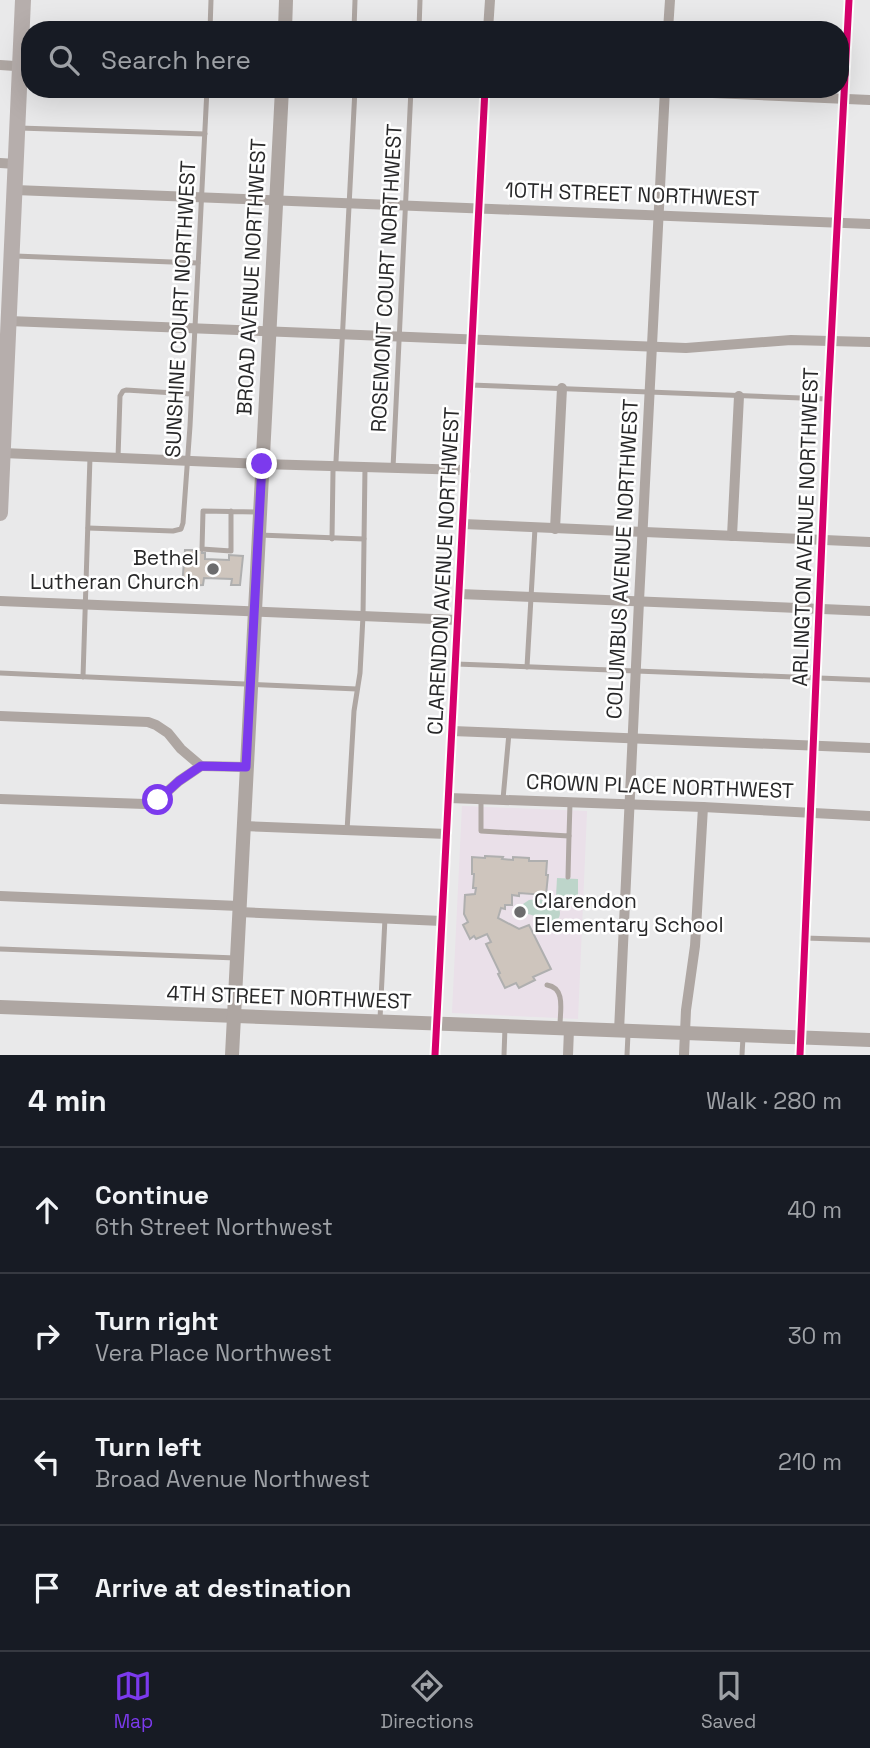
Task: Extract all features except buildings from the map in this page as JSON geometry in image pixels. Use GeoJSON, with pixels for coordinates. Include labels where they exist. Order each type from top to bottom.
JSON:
{"type":"FeatureCollection","features":[{"type":"Feature","properties":{"kind":"main road"},"geometry":{"type":"LineString","coordinates":[[23,0],[24,21]]}},
{"type":"Feature","properties":{"kind":"main road"},"geometry":{"type":"LineString","coordinates":[[0,513],[15,190],[8,164],[21,98]]}},
{"type":"Feature","properties":{"kind":"street"},"geometry":{"type":"LineString","coordinates":[[285,21],[286,0]]}},
{"type":"Feature","properties":{"kind":"street"},"geometry":{"type":"LineString","coordinates":[[489,21],[490,0]]}},
{"type":"Feature","properties":{"kind":"street"},"geometry":{"type":"LineString","coordinates":[[669,21],[670,0]]}},
{"type":"Feature","properties":{"kind":"street","name":"ARLINGTON AVENUE NORTHWEST"},"geometry":{"type":"LineString","coordinates":[[848,21],[849,0]]}},
{"type":"Feature","properties":{"kind":"street"},"geometry":{"type":"LineString","coordinates":[[0,65],[21,67]]}},
{"type":"Feature","properties":{"kind":"street","name":"BROAD AVENUE NORTHWEST"},"geometry":{"type":"LineString","coordinates":[[232,1055],[282,98]]}},
{"type":"Feature","properties":{"kind":"street","name":"CLARENDON AVENUE NORTHWEST"},"geometry":{"type":"LineString","coordinates":[[435,1055],[485,98]]}},
{"type":"Feature","properties":{"kind":"street","name":"COLUMBUS AVENUE NORTHWEST"},"geometry":{"type":"LineString","coordinates":[[623,1031],[629,804],[665,98]]}},
{"type":"Feature","properties":{"kind":"street"},"geometry":{"type":"LineString","coordinates":[[823,98],[870,100]]}},
{"type":"Feature","properties":{"kind":"street","name":"ARLINGTON AVENUE NORTHWEST"},"geometry":{"type":"LineString","coordinates":[[800,1055],[843,99]]}},
{"type":"Feature","properties":{"kind":"street","name":"10TH STREET NORTHWEST"},"geometry":{"type":"LineString","coordinates":[[15,190],[870,224]]}},
{"type":"Feature","properties":{"kind":"street"},"geometry":{"type":"LineString","coordinates":[[9,321],[686,348],[791,340],[870,342]]}},
{"type":"Feature","properties":{"kind":"street"},"geometry":{"type":"LineString","coordinates":[[555,529],[562,388]]}},
{"type":"Feature","properties":{"kind":"street"},"geometry":{"type":"LineString","coordinates":[[732,536],[739,396]]}},
{"type":"Feature","properties":{"kind":"street"},"geometry":{"type":"LineString","coordinates":[[3,453],[466,470]]}},
{"type":"Feature","properties":{"kind":"street"},"geometry":{"type":"LineString","coordinates":[[463,524],[870,542]]}},
{"type":"Feature","properties":{"kind":"street"},"geometry":{"type":"LineString","coordinates":[[459,594],[870,611]]}},
{"type":"Feature","properties":{"kind":"street"},"geometry":{"type":"LineString","coordinates":[[0,601],[458,620]]}},
{"type":"Feature","properties":{"kind":"street"},"geometry":{"type":"LineString","coordinates":[[0,716],[148,722],[162,728],[201,766]]}},
{"type":"Feature","properties":{"kind":"street"},"geometry":{"type":"LineString","coordinates":[[452,731],[870,748]]}},
{"type":"Feature","properties":{"kind":"street"},"geometry":{"type":"LineString","coordinates":[[0,799],[145,804],[158,800],[201,766],[246,767]]}},
{"type":"Feature","properties":{"kind":"street","name":"CROWN PLACE NORTHWEST"},"geometry":{"type":"LineString","coordinates":[[449,798],[570,801],[870,816]]}},
{"type":"Feature","properties":{"kind":"street"},"geometry":{"type":"LineString","coordinates":[[684,1055],[686,1010],[695,946],[703,807]]}},
{"type":"Feature","properties":{"kind":"street"},"geometry":{"type":"LineString","coordinates":[[244,826],[447,835]]}},
{"type":"Feature","properties":{"kind":"street"},"geometry":{"type":"LineString","coordinates":[[0,896],[442,921]]}},
{"type":"Feature","properties":{"kind":"street","name":"4TH STREET NORTHWEST"},"geometry":{"type":"LineString","coordinates":[[0,1007],[870,1040]]}},
{"type":"Feature","properties":{"kind":"street"},"geometry":{"type":"LineString","coordinates":[[564,1029],[568,1055]]}},
{"type":"Feature","properties":{"kind":"lane"},"geometry":{"type":"LineString","coordinates":[[210,21],[211,0]]}},
{"type":"Feature","properties":{"kind":"lane"},"geometry":{"type":"LineString","coordinates":[[354,21],[355,0]]}},
{"type":"Feature","properties":{"kind":"lane"},"geometry":{"type":"LineString","coordinates":[[419,21],[420,0]]}},
{"type":"Feature","properties":{"kind":"lane","name":"SUNSHINE COURT NORTHWEST"},"geometry":{"type":"LineString","coordinates":[[88,528],[173,531],[181,529],[184,521],[207,98]]}},
{"type":"Feature","properties":{"kind":"lane"},"geometry":{"type":"LineString","coordinates":[[332,539],[355,98]]}},
{"type":"Feature","properties":{"kind":"lane","name":"ROSEMONT COURT NORTHWEST"},"geometry":{"type":"LineString","coordinates":[[393,468],[411,98]]}},
{"type":"Feature","properties":{"kind":"lane"},"geometry":{"type":"LineString","coordinates":[[17,128],[205,134]]}},
{"type":"Feature","properties":{"kind":"lane"},"geometry":{"type":"LineString","coordinates":[[12,256],[198,263]]}},
{"type":"Feature","properties":{"kind":"lane"},"geometry":{"type":"LineString","coordinates":[[470,385],[828,399]]}},
{"type":"Feature","properties":{"kind":"lane"},"geometry":{"type":"LineString","coordinates":[[118,458],[120,396],[123,391],[191,394]]}},
{"type":"Feature","properties":{"kind":"lane"},"geometry":{"type":"LineString","coordinates":[[83,677],[90,457]]}},
{"type":"Feature","properties":{"kind":"lane"},"geometry":{"type":"LineString","coordinates":[[347,831],[363,616],[365,467]]}},
{"type":"Feature","properties":{"kind":"lane"},"geometry":{"type":"LineString","coordinates":[[231,511],[230,551],[202,549],[203,511],[231,511],[260,512]]}},
{"type":"Feature","properties":{"kind":"lane"},"geometry":{"type":"LineString","coordinates":[[527,667],[536,528]]}},
{"type":"Feature","properties":{"kind":"lane"},"geometry":{"type":"LineString","coordinates":[[258,535],[364,539]]}},
{"type":"Feature","properties":{"kind":"lane"},"geometry":{"type":"LineString","coordinates":[[456,664],[870,680]]}},
{"type":"Feature","properties":{"kind":"lane"},"geometry":{"type":"LineString","coordinates":[[0,673],[358,689]]}},
{"type":"Feature","properties":{"kind":"lane"},"geometry":{"type":"LineString","coordinates":[[503,799],[509,733]]}},
{"type":"Feature","properties":{"kind":"lane"},"geometry":{"type":"LineString","coordinates":[[481,799],[481,831],[569,836]]}},
{"type":"Feature","properties":{"kind":"lane"},"geometry":{"type":"LineString","coordinates":[[568,877],[570,801]]}},
{"type":"Feature","properties":{"kind":"lane"},"geometry":{"type":"LineString","coordinates":[[380,1022],[385,918]]}},
{"type":"Feature","properties":{"kind":"lane"},"geometry":{"type":"LineString","coordinates":[[804,938],[870,940]]}},
{"type":"Feature","properties":{"kind":"lane"},"geometry":{"type":"LineString","coordinates":[[0,949],[236,958]]}},
{"type":"Feature","properties":{"kind":"lane"},"geometry":{"type":"LineString","coordinates":[[547,985],[560,992],[564,1029]]}},
{"type":"Feature","properties":{"kind":"lane"},"geometry":{"type":"LineString","coordinates":[[504,1055],[505,1027]]}},
{"type":"Feature","properties":{"kind":"lane"},"geometry":{"type":"LineString","coordinates":[[623,1031],[627,1055]]}},
{"type":"Feature","properties":{"kind":"lane"},"geometry":{"type":"LineString","coordinates":[[742,1055],[743,1036]]}},
{"type":"Feature","properties":{"kind":"shaded area","name":"Clarendon Elementary School"},"geometry":{"type":"Polygon","coordinates":[[[462,806],[587,811],[578,1019],[452,1013],[462,806]]]}},
{"type":"Feature","properties":{"kind":"green space"},"geometry":{"type":"Polygon","coordinates":[[[557,878],[578,879],[578,897],[556,896],[557,878]]]}},
{"type":"Feature","properties":{"kind":"green space"},"geometry":{"type":"Polygon","coordinates":[[[538,899],[557,902],[560,915],[552,925],[522,912],[523,904],[538,899]]]}},
{"type":"Feature","properties":{"kind":"cycle path"},"geometry":{"type":"LineString","coordinates":[[848,21],[849,0]]}},
{"type":"Feature","properties":{"kind":"cycle path"},"geometry":{"type":"LineString","coordinates":[[435,1055],[485,98]]}},
{"type":"Feature","properties":{"kind":"cycle path"},"geometry":{"type":"LineString","coordinates":[[800,1055],[844,98]]}},
{"type":"Feature","properties":{"kind":"place","name":"Bethel Lutheran Church"},"geometry":{"type":"Point","coordinates":[213,569]}},
{"type":"Feature","properties":{"kind":"place","name":"Clarendon Elementary School"},"geometry":{"type":"Point","coordinates":[520,912]}},
{"type":"Feature","properties":{"kind":"route"},"geometry":{"type":"LineString","coordinates":[[158,800],[201,766],[246,767],[262,464]]}}]}
